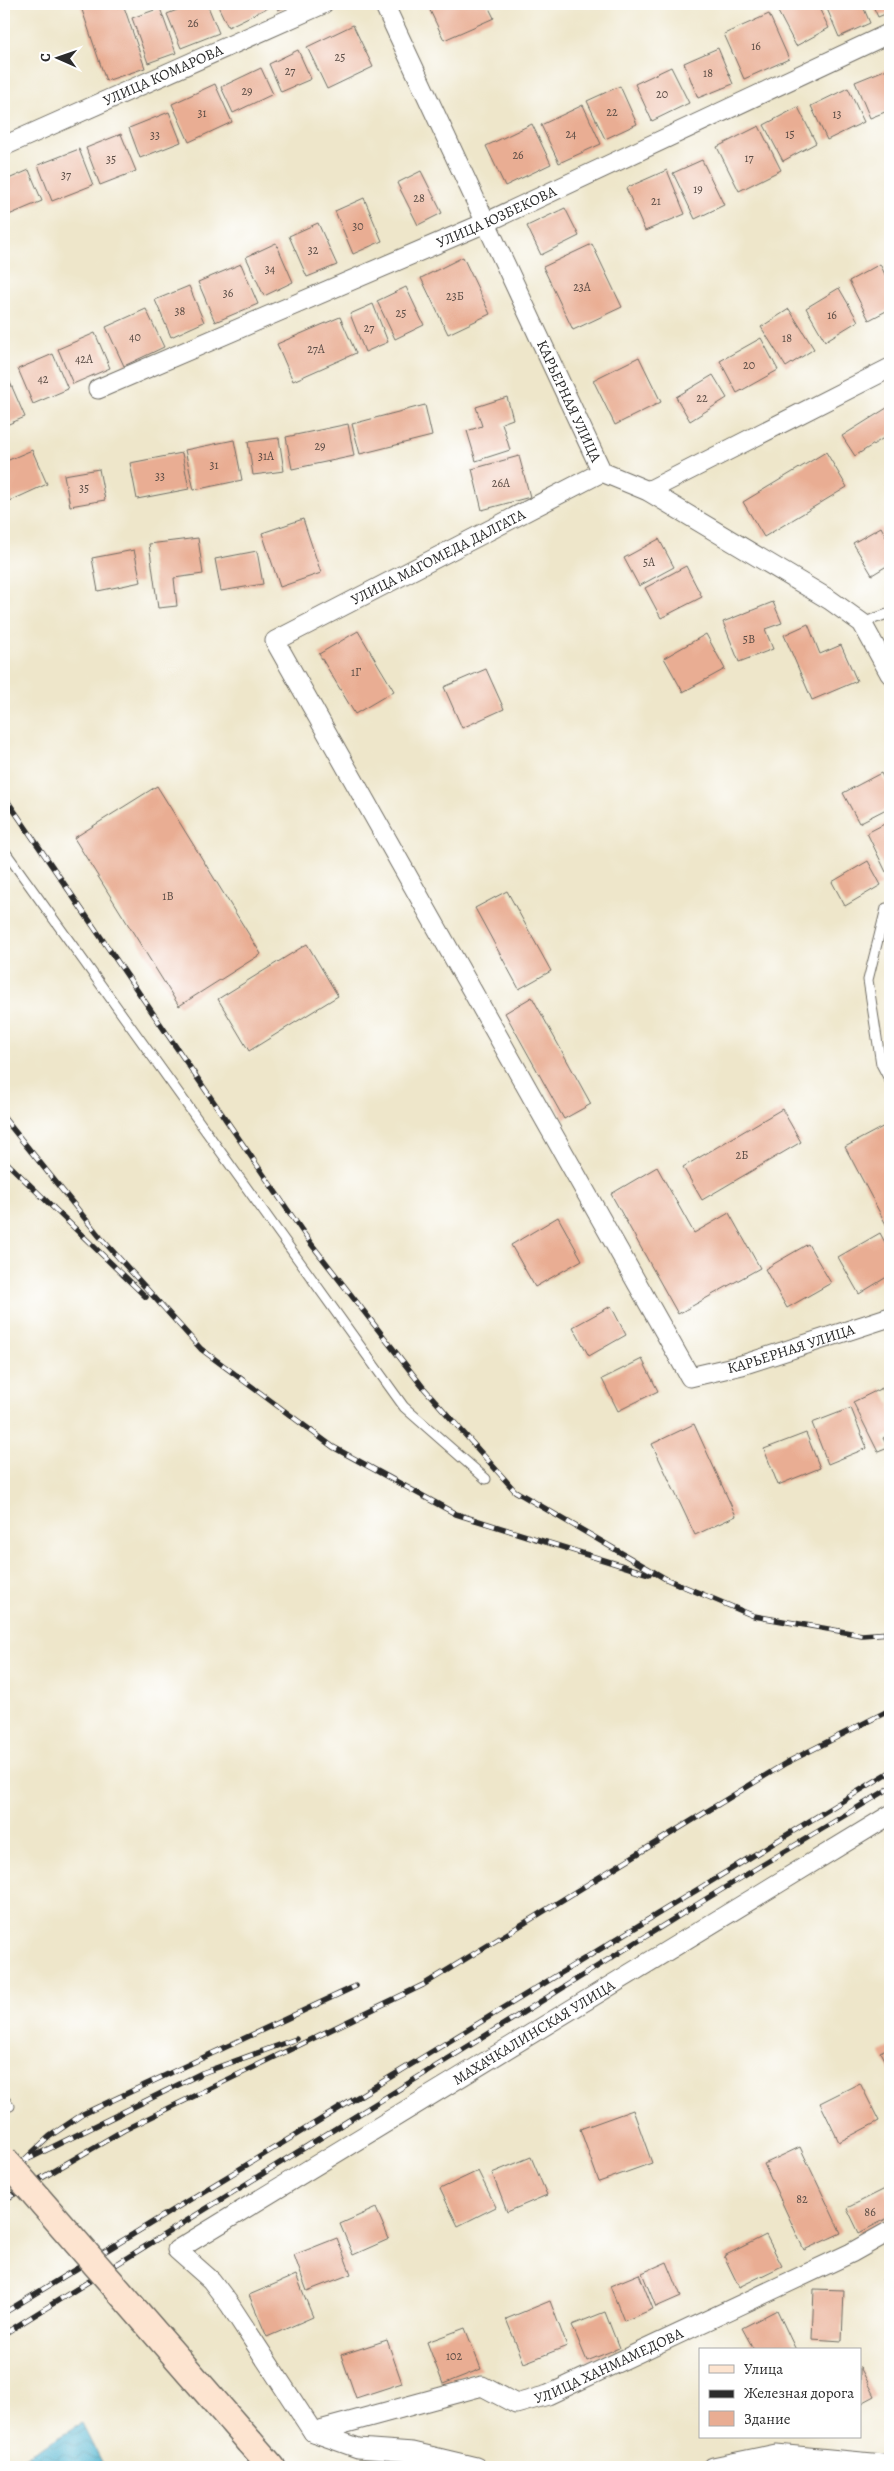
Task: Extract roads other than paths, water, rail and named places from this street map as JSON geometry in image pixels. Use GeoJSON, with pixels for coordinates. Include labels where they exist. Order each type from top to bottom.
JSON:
{"type":"FeatureCollection","features":[{"type":"Feature","properties":{"kind":"main road"},"geometry":{"type":"LineString","coordinates":[[4,2159],[272,2467]]}},
{"type":"Feature","properties":{"kind":"street","name":"УЛИЦА КОМАРОВА"},"geometry":{"type":"LineString","coordinates":[[4,146],[323,4]]}},
{"type":"Feature","properties":{"kind":"street","name":"КАРЬЕРНАЯ УЛИЦА"},"geometry":{"type":"LineString","coordinates":[[384,4],[602,472],[648,491],[830,600],[862,623],[890,674]]}},
{"type":"Feature","properties":{"kind":"street","name":"УЛИЦА ЮЗБЕКОВА"},"geometry":{"type":"LineString","coordinates":[[98,389],[485,224],[890,33]]}},
{"type":"Feature","properties":{"kind":"street"},"geometry":{"type":"LineString","coordinates":[[648,491],[890,368]]}},
{"type":"Feature","properties":{"kind":"street","name":"УЛИЦА МАГОМЕДА ДАЛГАТА"},"geometry":{"type":"LineString","coordinates":[[602,472],[275,641],[690,1377]]}},
{"type":"Feature","properties":{"kind":"street","name":"КАРЬЕРНАЯ УЛИЦА"},"geometry":{"type":"LineString","coordinates":[[690,1377],[742,1365],[890,1317]]}},
{"type":"Feature","properties":{"kind":"street","name":"МАХАЧКАЛИНСКАЯ УЛИЦА"},"geometry":{"type":"LineString","coordinates":[[313,2432],[230,2305],[211,2280],[177,2250],[890,1814]]}},
{"type":"Feature","properties":{"kind":"street","name":"УЛИЦА ХАНМАМЕДОВА"},"geometry":{"type":"LineString","coordinates":[[313,2432],[482,2386],[516,2404],[548,2395],[851,2253],[890,2232]]}},
{"type":"Feature","properties":{"kind":"street"},"geometry":{"type":"LineString","coordinates":[[313,2432],[358,2448],[413,2452],[476,2467]]}},
{"type":"Feature","properties":{"kind":"street"},"geometry":{"type":"LineString","coordinates":[[713,2467],[776,2454],[883,2464],[888,2467]]}},
{"type":"Feature","properties":{"kind":"lane"},"geometry":{"type":"LineString","coordinates":[[862,623],[890,613]]}},
{"type":"Feature","properties":{"kind":"lane"},"geometry":{"type":"LineString","coordinates":[[4,850],[404,1407],[486,1479]]}},
{"type":"Feature","properties":{"kind":"lane"},"geometry":{"type":"LineString","coordinates":[[886,908],[868,980],[881,1064],[890,1081]]}},
{"type":"Feature","properties":{"kind":"water"},"geometry":{"type":"Polygon","coordinates":[[[82,2423],[104,2467],[7,2467],[82,2423]]]}},
{"type":"Feature","properties":{"kind":"railway"},"geometry":{"type":"LineString","coordinates":[[4,796],[309,1241],[422,1386],[515,1491],[666,1579],[754,1616],[862,1635],[890,1633]]}},
{"type":"Feature","properties":{"kind":"railway"},"geometry":{"type":"LineString","coordinates":[[4,1118],[100,1237],[201,1349],[333,1447],[456,1514],[649,1574]]}},
{"type":"Feature","properties":{"kind":"railway"},"geometry":{"type":"LineString","coordinates":[[4,1160],[146,1297]]}},
{"type":"Feature","properties":{"kind":"railway"},"geometry":{"type":"LineString","coordinates":[[4,2200],[124,2130],[423,1985],[786,1763],[890,1710]]}},
{"type":"Feature","properties":{"kind":"railway"},"geometry":{"type":"LineString","coordinates":[[4,2313],[890,1772]]}},
{"type":"Feature","properties":{"kind":"railway"},"geometry":{"type":"LineString","coordinates":[[4,2334],[706,1899],[890,1788]]}},
{"type":"Feature","properties":{"kind":"railway"},"geometry":{"type":"LineString","coordinates":[[22,2162],[50,2136],[83,2114],[356,1986]]}},
{"type":"Feature","properties":{"kind":"railway"},"geometry":{"type":"LineString","coordinates":[[4,2171],[202,2073],[296,2039]]}}]}
